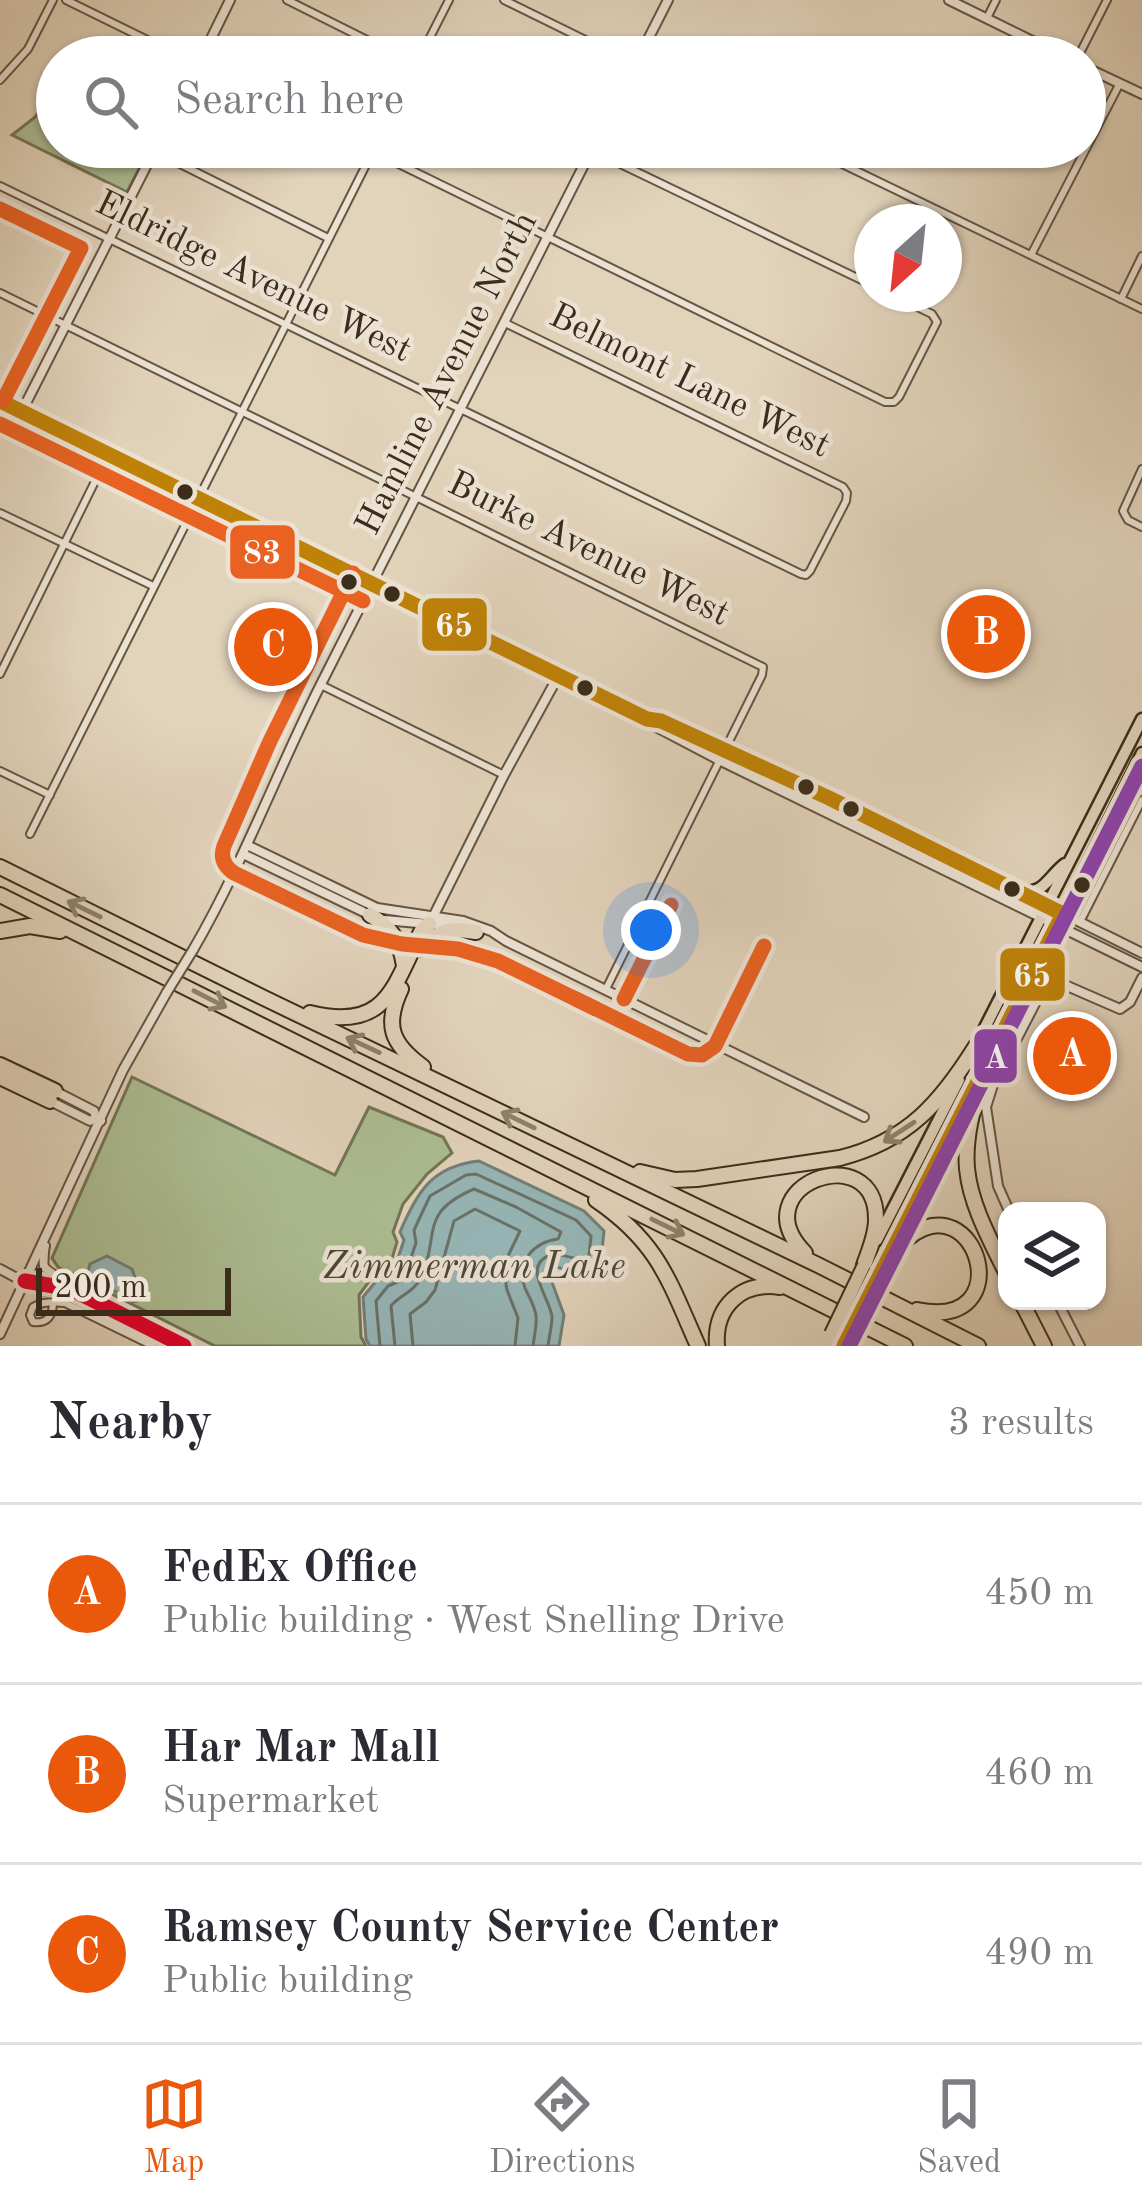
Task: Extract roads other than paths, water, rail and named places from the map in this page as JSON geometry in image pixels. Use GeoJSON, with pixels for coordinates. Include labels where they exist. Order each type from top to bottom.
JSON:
{"type":"FeatureCollection","features":[{"type":"Feature","properties":{"kind":"highway"},"geometry":{"type":"LineString","coordinates":[[0,867],[978,1346]]}},
{"type":"Feature","properties":{"kind":"highway"},"geometry":{"type":"LineString","coordinates":[[0,895],[905,1346]]}},
{"type":"Feature","properties":{"kind":"highway"},"geometry":{"type":"LineString","coordinates":[[370,915],[394,934],[404,966]]}},
{"type":"Feature","properties":{"kind":"highway"},"geometry":{"type":"LineString","coordinates":[[431,920],[393,1007],[392,1028],[407,1054],[463,1092]]}},
{"type":"Feature","properties":{"kind":"highway"},"geometry":{"type":"LineString","coordinates":[[264,998],[326,1017],[355,1017],[372,1011],[386,999],[431,920]]}},
{"type":"Feature","properties":{"kind":"highway"},"geometry":{"type":"LineString","coordinates":[[0,931],[36,926],[105,947]]}},
{"type":"Feature","properties":{"kind":"highway"},"geometry":{"type":"LineString","coordinates":[[421,949],[433,936],[448,930],[476,932]]}},
{"type":"Feature","properties":{"kind":"highway"},"geometry":{"type":"LineString","coordinates":[[574,1148],[631,1170],[675,1180],[853,1155],[921,1118],[946,1092],[976,1046]]}},
{"type":"Feature","properties":{"kind":"highway"},"geometry":{"type":"LineString","coordinates":[[988,1059],[969,1120],[966,1170],[977,1215],[998,1256]]}},
{"type":"Feature","properties":{"kind":"highway"},"geometry":{"type":"LineString","coordinates":[[0,1065],[52,1096]]}},
{"type":"Feature","properties":{"kind":"highway"},"geometry":{"type":"LineString","coordinates":[[0,1077],[52,1096]]}},
{"type":"Feature","properties":{"kind":"highway"},"geometry":{"type":"LineString","coordinates":[[487,1139],[594,1199],[632,1230],[666,1273],[698,1346]]}},
{"type":"Feature","properties":{"kind":"highway"},"geometry":{"type":"LineString","coordinates":[[818,1264],[796,1244],[789,1212],[806,1183],[832,1174],[848,1177],[860,1184],[874,1205],[876,1222],[836,1342]]}},
{"type":"Feature","properties":{"kind":"highway"},"geometry":{"type":"LineString","coordinates":[[836,1342],[900,1245],[913,1234],[944,1227],[970,1242],[980,1276],[970,1299],[955,1309],[930,1312],[888,1300]]}},
{"type":"Feature","properties":{"kind":"highway"},"geometry":{"type":"LineString","coordinates":[[717,1346],[721,1313],[739,1293],[774,1286],[807,1296]]}},
{"type":"Feature","properties":{"kind":"highway"},"geometry":{"type":"LineString","coordinates":[[1026,1310],[1045,1346]]}},
{"type":"Feature","properties":{"kind":"main road"},"geometry":{"type":"LineString","coordinates":[[864,1265],[1142,719]]}},
{"type":"Feature","properties":{"kind":"main road"},"geometry":{"type":"LineString","coordinates":[[880,1276],[1142,753]]}},
{"type":"Feature","properties":{"kind":"main road"},"geometry":{"type":"LineString","coordinates":[[1018,890],[1038,890],[1072,858]]}},
{"type":"Feature","properties":{"kind":"street"},"geometry":{"type":"LineString","coordinates":[[0,79],[28,49],[53,0]]}},
{"type":"Feature","properties":{"kind":"street"},"geometry":{"type":"LineString","coordinates":[[66,0],[139,36]]}},
{"type":"Feature","properties":{"kind":"street"},"geometry":{"type":"LineString","coordinates":[[212,36],[230,0]]}},
{"type":"Feature","properties":{"kind":"street"},"geometry":{"type":"LineString","coordinates":[[287,0],[359,36]]}},
{"type":"Feature","properties":{"kind":"street"},"geometry":{"type":"LineString","coordinates":[[431,36],[449,0]]}},
{"type":"Feature","properties":{"kind":"street"},"geometry":{"type":"LineString","coordinates":[[504,0],[577,36]]}},
{"type":"Feature","properties":{"kind":"street"},"geometry":{"type":"LineString","coordinates":[[650,36],[668,0]]}},
{"type":"Feature","properties":{"kind":"street"},"geometry":{"type":"LineString","coordinates":[[949,0],[1023,36]]}},
{"type":"Feature","properties":{"kind":"street"},"geometry":{"type":"LineString","coordinates":[[987,18],[996,0]]}},
{"type":"Feature","properties":{"kind":"street"},"geometry":{"type":"LineString","coordinates":[[1089,36],[1107,0]]}},
{"type":"Feature","properties":{"kind":"street"},"geometry":{"type":"LineString","coordinates":[[1106,77],[1142,94]]}},
{"type":"Feature","properties":{"kind":"street"},"geometry":{"type":"LineString","coordinates":[[1106,110],[1120,83]]}},
{"type":"Feature","properties":{"kind":"street"},"geometry":{"type":"LineString","coordinates":[[22,412],[145,168]]}},
{"type":"Feature","properties":{"kind":"street"},"geometry":{"type":"LineString","coordinates":[[192,168],[328,238]]}},
{"type":"Feature","properties":{"kind":"street"},"geometry":{"type":"LineString","coordinates":[[30,834],[361,168]]}},
{"type":"Feature","properties":{"kind":"street"},"geometry":{"type":"LineString","coordinates":[[410,168],[885,402],[899,398],[926,345],[936,320],[928,312]]}},
{"type":"Feature","properties":{"kind":"street","name":"Hamline Avenue North"},"geometry":{"type":"LineString","coordinates":[[0,1334],[98,1119],[245,849],[321,685],[580,168]]}},
{"type":"Feature","properties":{"kind":"street"},"geometry":{"type":"LineString","coordinates":[[631,168],[854,277]]}},
{"type":"Feature","properties":{"kind":"street"},"geometry":{"type":"LineString","coordinates":[[851,168],[1142,309]]}},
{"type":"Feature","properties":{"kind":"street"},"geometry":{"type":"LineString","coordinates":[[1031,255],[1076,168]]}},
{"type":"Feature","properties":{"kind":"street","name":"Eldridge Avenue West"},"geometry":{"type":"LineString","coordinates":[[0,185],[806,575]]}},
{"type":"Feature","properties":{"kind":"street"},"geometry":{"type":"LineString","coordinates":[[1121,298],[1142,256]]}},
{"type":"Feature","properties":{"kind":"street","name":"Burke Avenue West"},"geometry":{"type":"LineString","coordinates":[[0,293],[763,668],[724,750]]}},
{"type":"Feature","properties":{"kind":"street","name":"Belmont Lane West"},"geometry":{"type":"LineString","coordinates":[[505,323],[843,487],[848,493],[806,575]]}},
{"type":"Feature","properties":{"kind":"street"},"geometry":{"type":"LineString","coordinates":[[0,401],[647,718],[851,808],[1018,890],[1045,912]]}},
{"type":"Feature","properties":{"kind":"street"},"geometry":{"type":"LineString","coordinates":[[0,674],[109,453]]}},
{"type":"Feature","properties":{"kind":"street"},"geometry":{"type":"LineString","coordinates":[[1142,469],[1123,511],[1128,520],[1142,527]]}},
{"type":"Feature","properties":{"kind":"street"},"geometry":{"type":"LineString","coordinates":[[0,513],[153,586]]}},
{"type":"Feature","properties":{"kind":"street"},"geometry":{"type":"LineString","coordinates":[[431,920],[555,682],[555,672]]}},
{"type":"Feature","properties":{"kind":"street"},"geometry":{"type":"LineString","coordinates":[[321,685],[504,775]]}},
{"type":"Feature","properties":{"kind":"street"},"geometry":{"type":"LineString","coordinates":[[647,718],[719,760],[1061,920],[1142,967]]}},
{"type":"Feature","properties":{"kind":"street"},"geometry":{"type":"LineString","coordinates":[[605,990],[724,750]]}},
{"type":"Feature","properties":{"kind":"street"},"geometry":{"type":"LineString","coordinates":[[0,771],[50,795]]}},
{"type":"Feature","properties":{"kind":"street"},"geometry":{"type":"LineString","coordinates":[[1080,922],[1142,800]]}},
{"type":"Feature","properties":{"kind":"street"},"geometry":{"type":"LineString","coordinates":[[245,849],[370,915],[392,922],[431,920],[478,926],[864,1117]]}},
{"type":"Feature","properties":{"kind":"street"},"geometry":{"type":"LineString","coordinates":[[245,849],[377,908],[506,941]]}},
{"type":"Feature","properties":{"kind":"street"},"geometry":{"type":"LineString","coordinates":[[1061,920],[1080,922],[1142,953]]}},
{"type":"Feature","properties":{"kind":"street"},"geometry":{"type":"LineString","coordinates":[[1005,1202],[998,1186],[986,1107],[1042,990],[1058,982],[1120,1009],[1130,1002],[1142,978]]}},
{"type":"Feature","properties":{"kind":"street"},"geometry":{"type":"LineString","coordinates":[[52,1096],[94,1111],[98,1119]]}},
{"type":"Feature","properties":{"kind":"street"},"geometry":{"type":"LineString","coordinates":[[45,1241],[45,1270],[98,1303]]}},
{"type":"Feature","properties":{"kind":"street"},"geometry":{"type":"LineString","coordinates":[[0,1269],[25,1281],[65,1287],[184,1346]]}},
{"type":"Feature","properties":{"kind":"street"},"geometry":{"type":"LineString","coordinates":[[53,1302],[153,1346]]}},
{"type":"Feature","properties":{"kind":"street"},"geometry":{"type":"LineString","coordinates":[[1062,1310],[1080,1346]]}},
{"type":"Feature","properties":{"kind":"water","name":"Zimmerman Lake"},"geometry":{"type":"Polygon","coordinates":[[[479,1161],[584,1211],[604,1231],[601,1260],[591,1277],[553,1266],[549,1274],[564,1315],[559,1346],[370,1346],[363,1297],[381,1275],[394,1270],[404,1240],[400,1232],[413,1205],[438,1175],[479,1161]]]}},
{"type":"Feature","properties":{"kind":"water"},"geometry":{"type":"Polygon","coordinates":[[[107,1256],[132,1269],[137,1301],[90,1281],[90,1264],[107,1256]]]}},
{"type":"Feature","properties":{"kind":"place","name":"Har Mar Mall"},"geometry":{"type":"Point","coordinates":[986,634]}},
{"type":"Feature","properties":{"kind":"place","name":"Ramsey County Service Center"},"geometry":{"type":"Point","coordinates":[273,647]}},
{"type":"Feature","properties":{"kind":"place","name":"FedEx Office"},"geometry":{"type":"Point","coordinates":[1072,1056]}}]}
